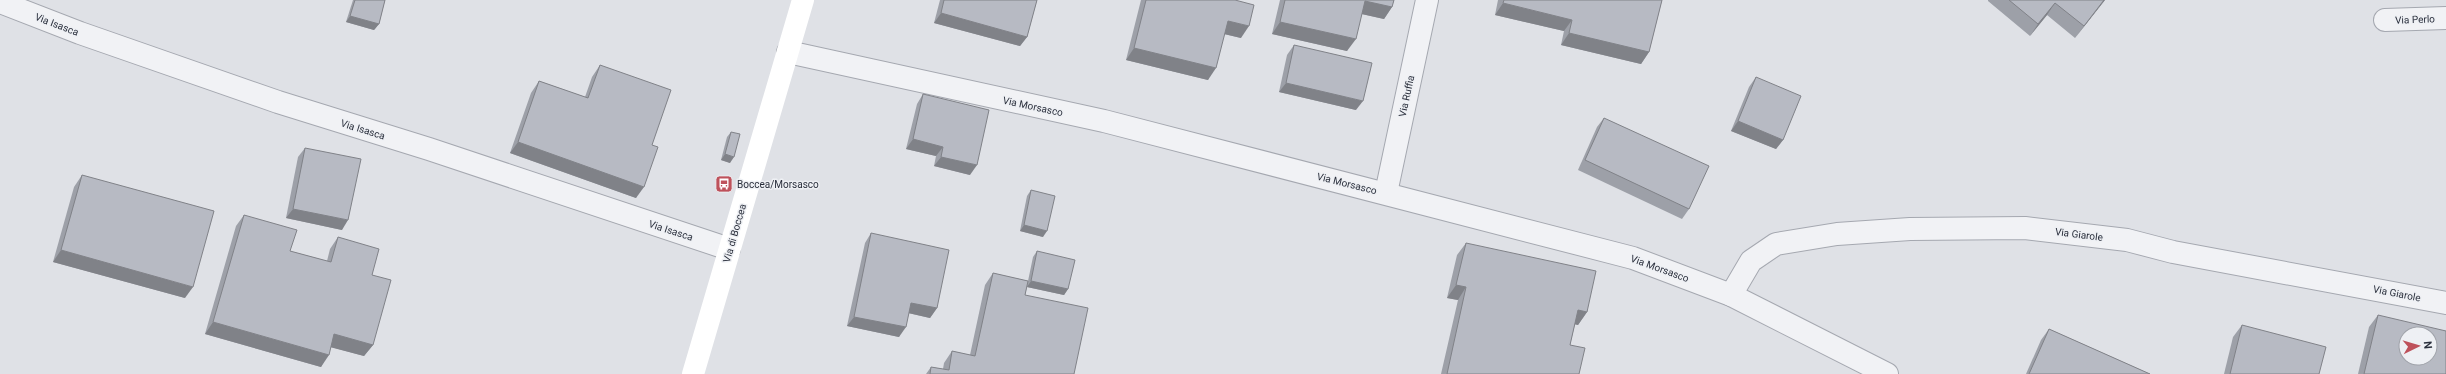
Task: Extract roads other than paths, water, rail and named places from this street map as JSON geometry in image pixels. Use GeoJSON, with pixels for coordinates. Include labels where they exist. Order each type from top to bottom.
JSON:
{"type":"FeatureCollection","features":[{"type":"Feature","properties":{"kind":"main road","name":"Via di Boccea"},"geometry":{"type":"LineString","coordinates":[[693,374],[803,0]]}},
{"type":"Feature","properties":{"kind":"street","name":"Via Ruffia"},"geometry":{"type":"LineString","coordinates":[[1386,193],[1427,0]]}},
{"type":"Feature","properties":{"kind":"street","name":"Via Isasca"},"geometry":{"type":"LineString","coordinates":[[0,2],[80,33],[278,102],[429,149],[729,249]]}},
{"type":"Feature","properties":{"kind":"street","name":"Via Perlo"},"geometry":{"type":"LineString","coordinates":[[2385,20],[2446,18]]}},
{"type":"Feature","properties":{"kind":"street","name":"Via Morsasco"},"geometry":{"type":"LineString","coordinates":[[788,52],[1104,121],[1633,258],[1732,295],[1887,374]]}},
{"type":"Feature","properties":{"kind":"street","name":"Via Giarole"},"geometry":{"type":"LineString","coordinates":[[1732,295],[1751,261],[1776,244],[1838,234],[1910,229],[2025,228],[2127,240],[2172,252],[2446,303]]}},
{"type":"Feature","properties":{"kind":"place","name":"Boccea/Morsasco"},"geometry":{"type":"Point","coordinates":[724,184]}}]}
